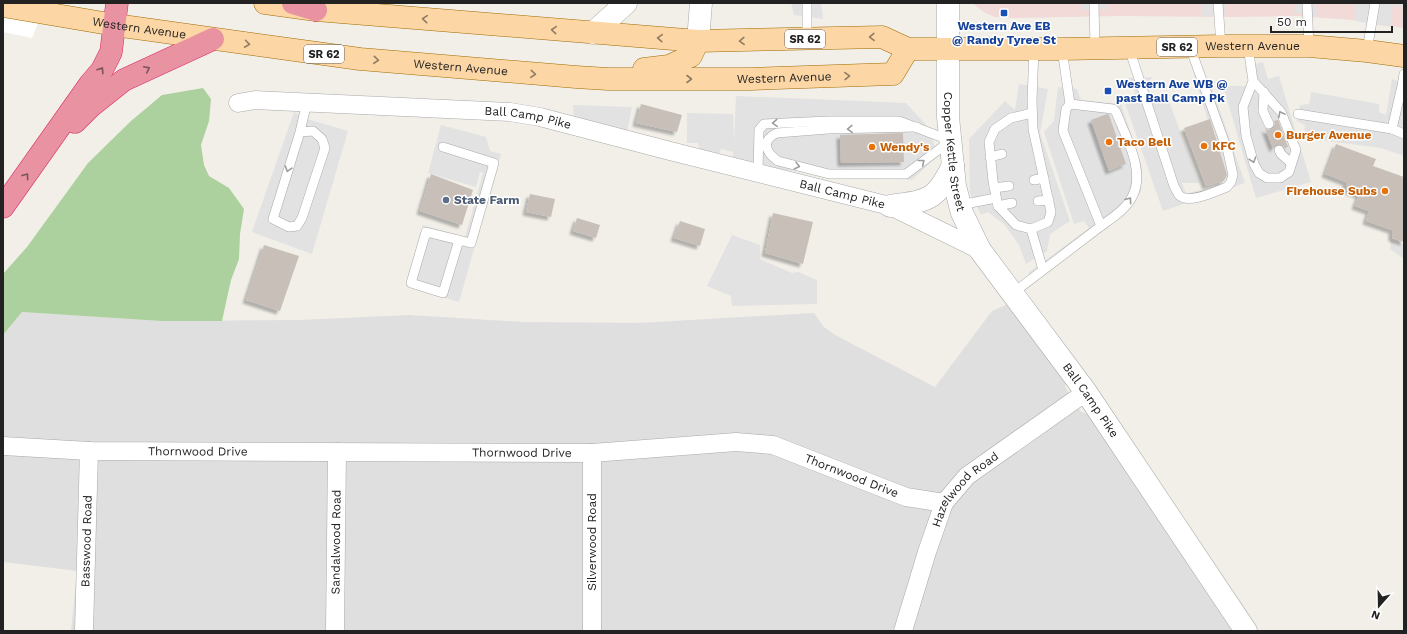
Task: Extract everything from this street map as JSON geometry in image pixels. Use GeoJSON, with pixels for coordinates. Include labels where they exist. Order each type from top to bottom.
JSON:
{"type":"FeatureCollection","features":[{"type":"Feature","properties":{"kind":"highway"},"geometry":{"type":"LineString","coordinates":[[3,207],[90,84],[102,70],[111,52],[117,3]]}},
{"type":"Feature","properties":{"kind":"highway"},"geometry":{"type":"LineString","coordinates":[[293,3],[316,10]]}},
{"type":"Feature","properties":{"kind":"highway"},"geometry":{"type":"LineString","coordinates":[[41,154],[90,107],[124,80],[213,39]]}},
{"type":"Feature","properties":{"kind":"main road","name":"Western Avenue"},"geometry":{"type":"LineString","coordinates":[[265,3],[316,10],[698,41],[882,37],[908,49],[1309,46],[1404,56]]}},
{"type":"Feature","properties":{"kind":"main road","name":"Western Avenue"},"geometry":{"type":"LineString","coordinates":[[3,6],[42,14],[115,25],[360,59],[608,79],[751,79],[893,74],[908,49]]}},
{"type":"Feature","properties":{"kind":"main road"},"geometry":{"type":"LineString","coordinates":[[608,79],[639,70],[669,66],[691,56],[698,41]]}},
{"type":"Feature","properties":{"kind":"street"},"geometry":{"type":"LineString","coordinates":[[593,33],[626,3]]}},
{"type":"Feature","properties":{"kind":"street"},"geometry":{"type":"LineString","coordinates":[[698,41],[701,3]]}},
{"type":"Feature","properties":{"kind":"street","name":"Copper Kettle Street"},"geometry":{"type":"LineString","coordinates":[[948,3],[948,117],[953,165],[962,213],[980,250]]}},
{"type":"Feature","properties":{"kind":"street","name":"Ball Camp Pike"},"geometry":{"type":"LineString","coordinates":[[238,103],[255,100],[307,102],[510,112],[540,117],[890,206],[980,250],[1086,392],[1246,631]]}},
{"type":"Feature","properties":{"kind":"street"},"geometry":{"type":"LineString","coordinates":[[890,206],[922,201],[934,195],[944,184],[953,165]]}},
{"type":"Feature","properties":{"kind":"street","name":"Hazelwood Road"},"geometry":{"type":"LineString","coordinates":[[903,631],[944,503],[967,476],[1086,392]]}},
{"type":"Feature","properties":{"kind":"street","name":"Thornwood Drive"},"geometry":{"type":"LineString","coordinates":[[3,446],[89,451],[592,453],[736,442],[773,445],[906,497],[944,503]]}},
{"type":"Feature","properties":{"kind":"street","name":"Basswood Road"},"geometry":{"type":"LineString","coordinates":[[84,631],[89,451]]}},
{"type":"Feature","properties":{"kind":"street","name":"Sandalwood Road"},"geometry":{"type":"LineString","coordinates":[[336,631],[337,452]]}},
{"type":"Feature","properties":{"kind":"street","name":"Silverwood Road"},"geometry":{"type":"LineString","coordinates":[[592,453],[592,631]]}},
{"type":"Feature","properties":{"kind":"lane"},"geometry":{"type":"LineString","coordinates":[[807,3],[807,39]]}},
{"type":"Feature","properties":{"kind":"lane"},"geometry":{"type":"LineString","coordinates":[[1094,3],[1095,48]]}},
{"type":"Feature","properties":{"kind":"lane"},"geometry":{"type":"LineString","coordinates":[[1218,3],[1221,46]]}},
{"type":"Feature","properties":{"kind":"lane"},"geometry":{"type":"LineString","coordinates":[[1307,3],[1309,46]]}},
{"type":"Feature","properties":{"kind":"lane"},"geometry":{"type":"LineString","coordinates":[[1367,51],[1375,3]]}},
{"type":"Feature","properties":{"kind":"lane"},"geometry":{"type":"LineString","coordinates":[[1129,48],[1174,186],[1178,195],[1184,198],[1192,199],[1227,186],[1231,182],[1233,175],[1228,152],[1190,46]]}},
{"type":"Feature","properties":{"kind":"lane"},"geometry":{"type":"LineString","coordinates":[[1248,46],[1253,81],[1243,108],[1246,136],[1254,164],[1259,173],[1268,178],[1280,178],[1288,172],[1296,150],[1281,112],[1253,81]]}},
{"type":"Feature","properties":{"kind":"lane"},"geometry":{"type":"LineString","coordinates":[[1032,113],[1011,118],[995,129],[989,142],[997,202],[1016,225],[1031,229],[1048,222],[1051,212],[1033,129],[1032,100],[1034,49]]}},
{"type":"Feature","properties":{"kind":"lane"},"geometry":{"type":"LineString","coordinates":[[1062,49],[1070,104],[1066,109],[1063,131],[1101,226]]}},
{"type":"Feature","properties":{"kind":"lane"},"geometry":{"type":"LineString","coordinates":[[1392,130],[1404,74]]}},
{"type":"Feature","properties":{"kind":"lane"},"geometry":{"type":"LineString","coordinates":[[1264,92],[1264,111],[1269,124]]}},
{"type":"Feature","properties":{"kind":"lane"},"geometry":{"type":"LineString","coordinates":[[300,132],[313,131],[322,139],[325,148],[302,218],[297,226],[289,227],[273,218],[300,132],[307,102]]}},
{"type":"Feature","properties":{"kind":"lane"},"geometry":{"type":"LineString","coordinates":[[1013,293],[1119,212],[1132,198],[1138,182],[1136,162],[1116,112],[1113,109],[1070,104]]}},
{"type":"Feature","properties":{"kind":"lane"},"geometry":{"type":"LineString","coordinates":[[1298,114],[1392,130],[1404,134]]}},
{"type":"Feature","properties":{"kind":"lane"},"geometry":{"type":"LineString","coordinates":[[758,173],[759,130],[764,124],[828,121],[899,121],[951,141]]}},
{"type":"Feature","properties":{"kind":"lane"},"geometry":{"type":"LineString","coordinates":[[916,127],[828,129],[777,133],[770,136],[767,141],[767,148],[771,156],[778,161],[829,174],[906,174],[951,141]]}},
{"type":"Feature","properties":{"kind":"lane"},"geometry":{"type":"LineString","coordinates":[[443,147],[494,163],[471,243],[459,240],[426,232],[411,283],[443,293],[459,240]]}},
{"type":"Feature","properties":{"kind":"lane"},"geometry":{"type":"LineString","coordinates":[[1027,148],[1037,147]]}},
{"type":"Feature","properties":{"kind":"lane"},"geometry":{"type":"LineString","coordinates":[[1279,150],[1281,154],[1291,163]]}},
{"type":"Feature","properties":{"kind":"lane"},"geometry":{"type":"LineString","coordinates":[[990,157],[1002,154]]}},
{"type":"Feature","properties":{"kind":"lane"},"geometry":{"type":"LineString","coordinates":[[1034,180],[1044,178]]}},
{"type":"Feature","properties":{"kind":"lane"},"geometry":{"type":"LineString","coordinates":[[994,188],[1009,186]]}},
{"type":"Feature","properties":{"kind":"lane"},"geometry":{"type":"LineString","coordinates":[[1038,201],[1049,200]]}},
{"type":"Feature","properties":{"kind":"lane"},"geometry":{"type":"LineString","coordinates":[[960,205],[997,202],[1012,203]]}},
{"type":"Feature","properties":{"kind":"lane"},"geometry":{"type":"LineString","coordinates":[[1031,229],[1044,270]]}},
{"type":"Feature","properties":{"kind":"shaded area"},"geometry":{"type":"Polygon","coordinates":[[[791,3],[821,3],[823,19],[794,15],[791,3]]]}},
{"type":"Feature","properties":{"kind":"shaded area"},"geometry":{"type":"Polygon","coordinates":[[[972,3],[1404,3],[1404,28],[1352,20],[1298,16],[995,17],[985,13],[972,3]]]}},
{"type":"Feature","properties":{"kind":"shaded area"},"geometry":{"type":"Polygon","coordinates":[[[1081,3],[1107,3],[1107,9],[1081,10],[1081,3]]]}},
{"type":"Feature","properties":{"kind":"shaded area"},"geometry":{"type":"Polygon","coordinates":[[[1201,3],[1226,3],[1226,15],[1202,16],[1201,3]]]}},
{"type":"Feature","properties":{"kind":"shaded area"},"geometry":{"type":"Polygon","coordinates":[[[1295,3],[1315,3],[1318,16],[1294,13],[1295,3]]]}},
{"type":"Feature","properties":{"kind":"shaded area"},"geometry":{"type":"Polygon","coordinates":[[[1354,3],[1404,3],[1404,8],[1393,4],[1390,27],[1356,21],[1354,3]]]}},
{"type":"Feature","properties":{"kind":"shaded area"},"geometry":{"type":"Polygon","coordinates":[[[1263,62],[1268,79],[1279,76],[1311,182],[1256,198],[1223,86],[1250,86],[1245,67],[1263,62]]]}},
{"type":"Feature","properties":{"kind":"shaded area"},"geometry":{"type":"Polygon","coordinates":[[[1194,75],[1209,79],[1245,183],[1163,211],[1125,103],[1134,100],[1135,91],[1128,78],[1153,77],[1147,84],[1152,98],[1166,93],[1199,183],[1182,183],[1186,194],[1227,182],[1194,75]]]}},
{"type":"Feature","properties":{"kind":"shaded area"},"geometry":{"type":"Polygon","coordinates":[[[1392,79],[1404,83],[1404,156],[1381,148],[1304,138],[1305,125],[1297,121],[1300,105],[1309,104],[1311,92],[1379,104],[1379,112],[1386,115],[1392,79]]]}},
{"type":"Feature","properties":{"kind":"shaded area"},"geometry":{"type":"Polygon","coordinates":[[[1019,84],[1048,89],[1040,133],[1070,221],[1050,234],[1047,251],[1026,264],[1019,245],[1005,225],[988,212],[981,215],[970,193],[969,139],[1005,101],[1015,110],[1019,84]]]}},
{"type":"Feature","properties":{"kind":"shaded area"},"geometry":{"type":"Polygon","coordinates":[[[1058,87],[1077,89],[1081,100],[1121,104],[1142,167],[1141,192],[1125,215],[1035,281],[1028,273],[1089,228],[1084,221],[1074,224],[1044,132],[1054,121],[1058,87]]]}},
{"type":"Feature","properties":{"kind":"shaded area"},"geometry":{"type":"Polygon","coordinates":[[[736,96],[906,103],[930,129],[937,156],[912,180],[732,166],[733,152],[721,149],[718,156],[700,151],[698,143],[687,143],[687,113],[733,114],[734,143],[736,96]]]}},
{"type":"Feature","properties":{"kind":"shaded area"},"geometry":{"type":"Polygon","coordinates":[[[573,105],[632,107],[627,132],[574,118],[573,105]]]}},
{"type":"Feature","properties":{"kind":"shaded area"},"geometry":{"type":"Polygon","coordinates":[[[294,112],[307,119],[348,131],[312,254],[252,232],[294,112]]]}},
{"type":"Feature","properties":{"kind":"shaded area"},"geometry":{"type":"Polygon","coordinates":[[[441,125],[486,137],[490,151],[501,154],[459,302],[406,286],[423,225],[465,237],[483,173],[480,172],[476,187],[428,173],[441,125]]]}},
{"type":"Feature","properties":{"kind":"shaded area"},"geometry":{"type":"Polygon","coordinates":[[[732,235],[760,245],[760,259],[792,273],[798,272],[817,280],[817,304],[732,306],[731,296],[707,286],[732,235]]]}},
{"type":"Feature","properties":{"kind":"shaded area"},"geometry":{"type":"Polygon","coordinates":[[[1391,240],[1404,245],[1404,259],[1390,249],[1391,240]]]}},
{"type":"Feature","properties":{"kind":"shaded area"},"geometry":{"type":"Polygon","coordinates":[[[1008,304],[1067,379],[1065,387],[1081,412],[1091,415],[1238,631],[71,631],[77,571],[3,562],[3,335],[22,312],[161,321],[299,320],[409,315],[524,322],[639,323],[814,313],[824,327],[837,336],[935,387],[992,311],[1008,304]]]}},
{"type":"Feature","properties":{"kind":"green space"},"geometry":{"type":"Polygon","coordinates":[[[203,88],[211,99],[209,121],[201,145],[204,165],[209,176],[229,188],[244,209],[240,234],[239,259],[231,280],[222,321],[161,321],[22,312],[3,335],[3,274],[27,247],[88,163],[131,121],[162,95],[203,88]]]}},
{"type":"Feature","properties":{"kind":"pier"},"geometry":{"type":"Polygon","coordinates":[[[3,3],[46,3],[32,38],[3,32],[3,3]]]}},
{"type":"Feature","properties":{"kind":"building"},"geometry":{"type":"Polygon","coordinates":[[[641,104],[682,115],[677,132],[636,123],[641,104]]]}},
{"type":"Feature","properties":{"kind":"building","name":"Taco Bell"},"geometry":{"type":"Polygon","coordinates":[[[1107,114],[1109,115],[1126,164],[1109,171],[1091,120],[1107,114]]]}},
{"type":"Feature","properties":{"kind":"building","name":"KFC"},"geometry":{"type":"Polygon","coordinates":[[[1210,119],[1227,175],[1224,181],[1206,186],[1184,128],[1210,119]]]}},
{"type":"Feature","properties":{"kind":"building","name":"Burger Avenue"},"geometry":{"type":"Polygon","coordinates":[[[1278,120],[1288,147],[1285,148],[1283,145],[1279,144],[1273,149],[1265,128],[1268,130],[1272,129],[1275,125],[1274,121],[1278,120]]]}},
{"type":"Feature","properties":{"kind":"building","name":"Wendy's"},"geometry":{"type":"Polygon","coordinates":[[[903,133],[904,162],[841,163],[840,135],[903,133]]]}},
{"type":"Feature","properties":{"kind":"building"},"geometry":{"type":"Polygon","coordinates":[[[1336,144],[1376,159],[1373,166],[1404,177],[1404,242],[1392,238],[1392,230],[1366,221],[1369,211],[1355,206],[1359,195],[1346,190],[1346,182],[1325,174],[1336,144]]]}},
{"type":"Feature","properties":{"kind":"building","name":"State Farm"},"geometry":{"type":"Polygon","coordinates":[[[431,174],[473,190],[462,225],[420,211],[431,174]]]}},
{"type":"Feature","properties":{"kind":"building"},"geometry":{"type":"Polygon","coordinates":[[[530,194],[555,199],[551,217],[526,212],[530,194]]]}},
{"type":"Feature","properties":{"kind":"building"},"geometry":{"type":"Polygon","coordinates":[[[773,213],[813,222],[803,264],[765,253],[773,213]]]}},
{"type":"Feature","properties":{"kind":"building"},"geometry":{"type":"Polygon","coordinates":[[[577,218],[600,225],[596,238],[573,231],[577,218]]]}},
{"type":"Feature","properties":{"kind":"building"},"geometry":{"type":"Polygon","coordinates":[[[680,221],[705,229],[700,246],[674,238],[680,221]]]}},
{"type":"Feature","properties":{"kind":"building"},"geometry":{"type":"Polygon","coordinates":[[[264,245],[299,256],[280,311],[246,300],[264,245]]]}},
{"type":"Feature","properties":{"kind":"place","name":"Western Ave EB @ Randy Tyree St"},"geometry":{"type":"Point","coordinates":[1004,13]}},
{"type":"Feature","properties":{"kind":"place","name":"Western Ave WB @ past Ball Camp Pk"},"geometry":{"type":"Point","coordinates":[1108,91]}},
{"type":"Feature","properties":{"kind":"place","name":"Burger Avenue"},"geometry":{"type":"Point","coordinates":[1278,135]}},
{"type":"Feature","properties":{"kind":"place","name":"Taco Bell"},"geometry":{"type":"Point","coordinates":[1109,142]}},
{"type":"Feature","properties":{"kind":"place","name":"KFC"},"geometry":{"type":"Point","coordinates":[1204,146]}},
{"type":"Feature","properties":{"kind":"place","name":"Wendy's"},"geometry":{"type":"Point","coordinates":[872,147]}},
{"type":"Feature","properties":{"kind":"place","name":"Firehouse Subs"},"geometry":{"type":"Point","coordinates":[1385,191]}},
{"type":"Feature","properties":{"kind":"place","name":"State Farm"},"geometry":{"type":"Point","coordinates":[446,200]}}]}
